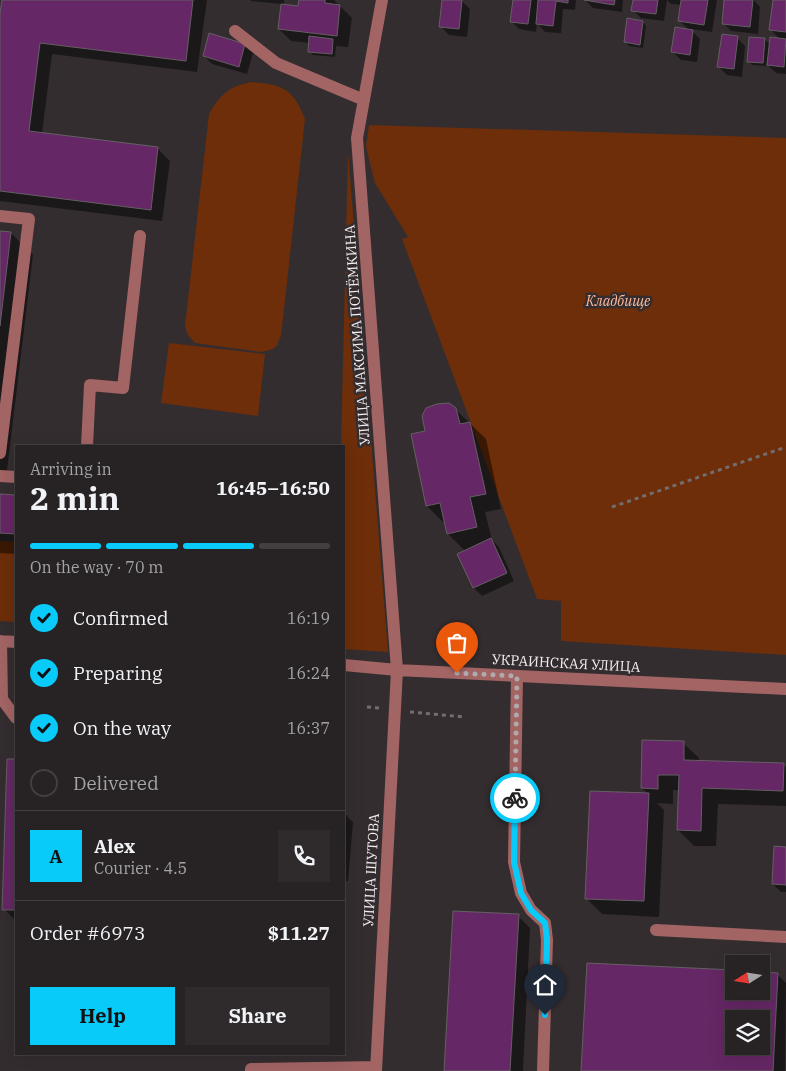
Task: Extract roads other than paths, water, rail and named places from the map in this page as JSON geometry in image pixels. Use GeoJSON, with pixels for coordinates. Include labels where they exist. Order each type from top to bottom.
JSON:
{"type":"FeatureCollection","features":[{"type":"Feature","properties":{"kind":"street","name":"УЛИЦА МАКСИМА ПОТЁМКИНА"},"geometry":{"type":"LineString","coordinates":[[382,0],[357,138],[397,670]]}},
{"type":"Feature","properties":{"kind":"street"},"geometry":{"type":"LineString","coordinates":[[235,31],[276,64],[364,100]]}},
{"type":"Feature","properties":{"kind":"street"},"geometry":{"type":"LineString","coordinates":[[0,216],[29,220],[0,453]]}},
{"type":"Feature","properties":{"kind":"street"},"geometry":{"type":"LineString","coordinates":[[86,445],[90,385],[123,388],[140,236]]}},
{"type":"Feature","properties":{"kind":"street"},"geometry":{"type":"LineString","coordinates":[[0,476],[15,477]]}},
{"type":"Feature","properties":{"kind":"street"},"geometry":{"type":"LineString","coordinates":[[15,642],[0,641],[2,698],[15,717]]}},
{"type":"Feature","properties":{"kind":"street","name":"УКРАИНСКАЯ УЛИЦА"},"geometry":{"type":"LineString","coordinates":[[345,665],[397,670],[786,689]]}},
{"type":"Feature","properties":{"kind":"street","name":"УЛИЦА ШУТОВА"},"geometry":{"type":"LineString","coordinates":[[376,1069],[397,670]]}},
{"type":"Feature","properties":{"kind":"street"},"geometry":{"type":"LineString","coordinates":[[517,676],[514,862],[521,893],[531,910],[545,923],[547,940],[543,1071]]}},
{"type":"Feature","properties":{"kind":"street"},"geometry":{"type":"LineString","coordinates":[[656,930],[786,937]]}},
{"type":"Feature","properties":{"kind":"street"},"geometry":{"type":"LineString","coordinates":[[251,1071],[251,1069],[376,1069]]}},
{"type":"Feature","properties":{"kind":"park label","name":"Кладбище"},"geometry":{"type":"Point","coordinates":[618,301]}}]}
